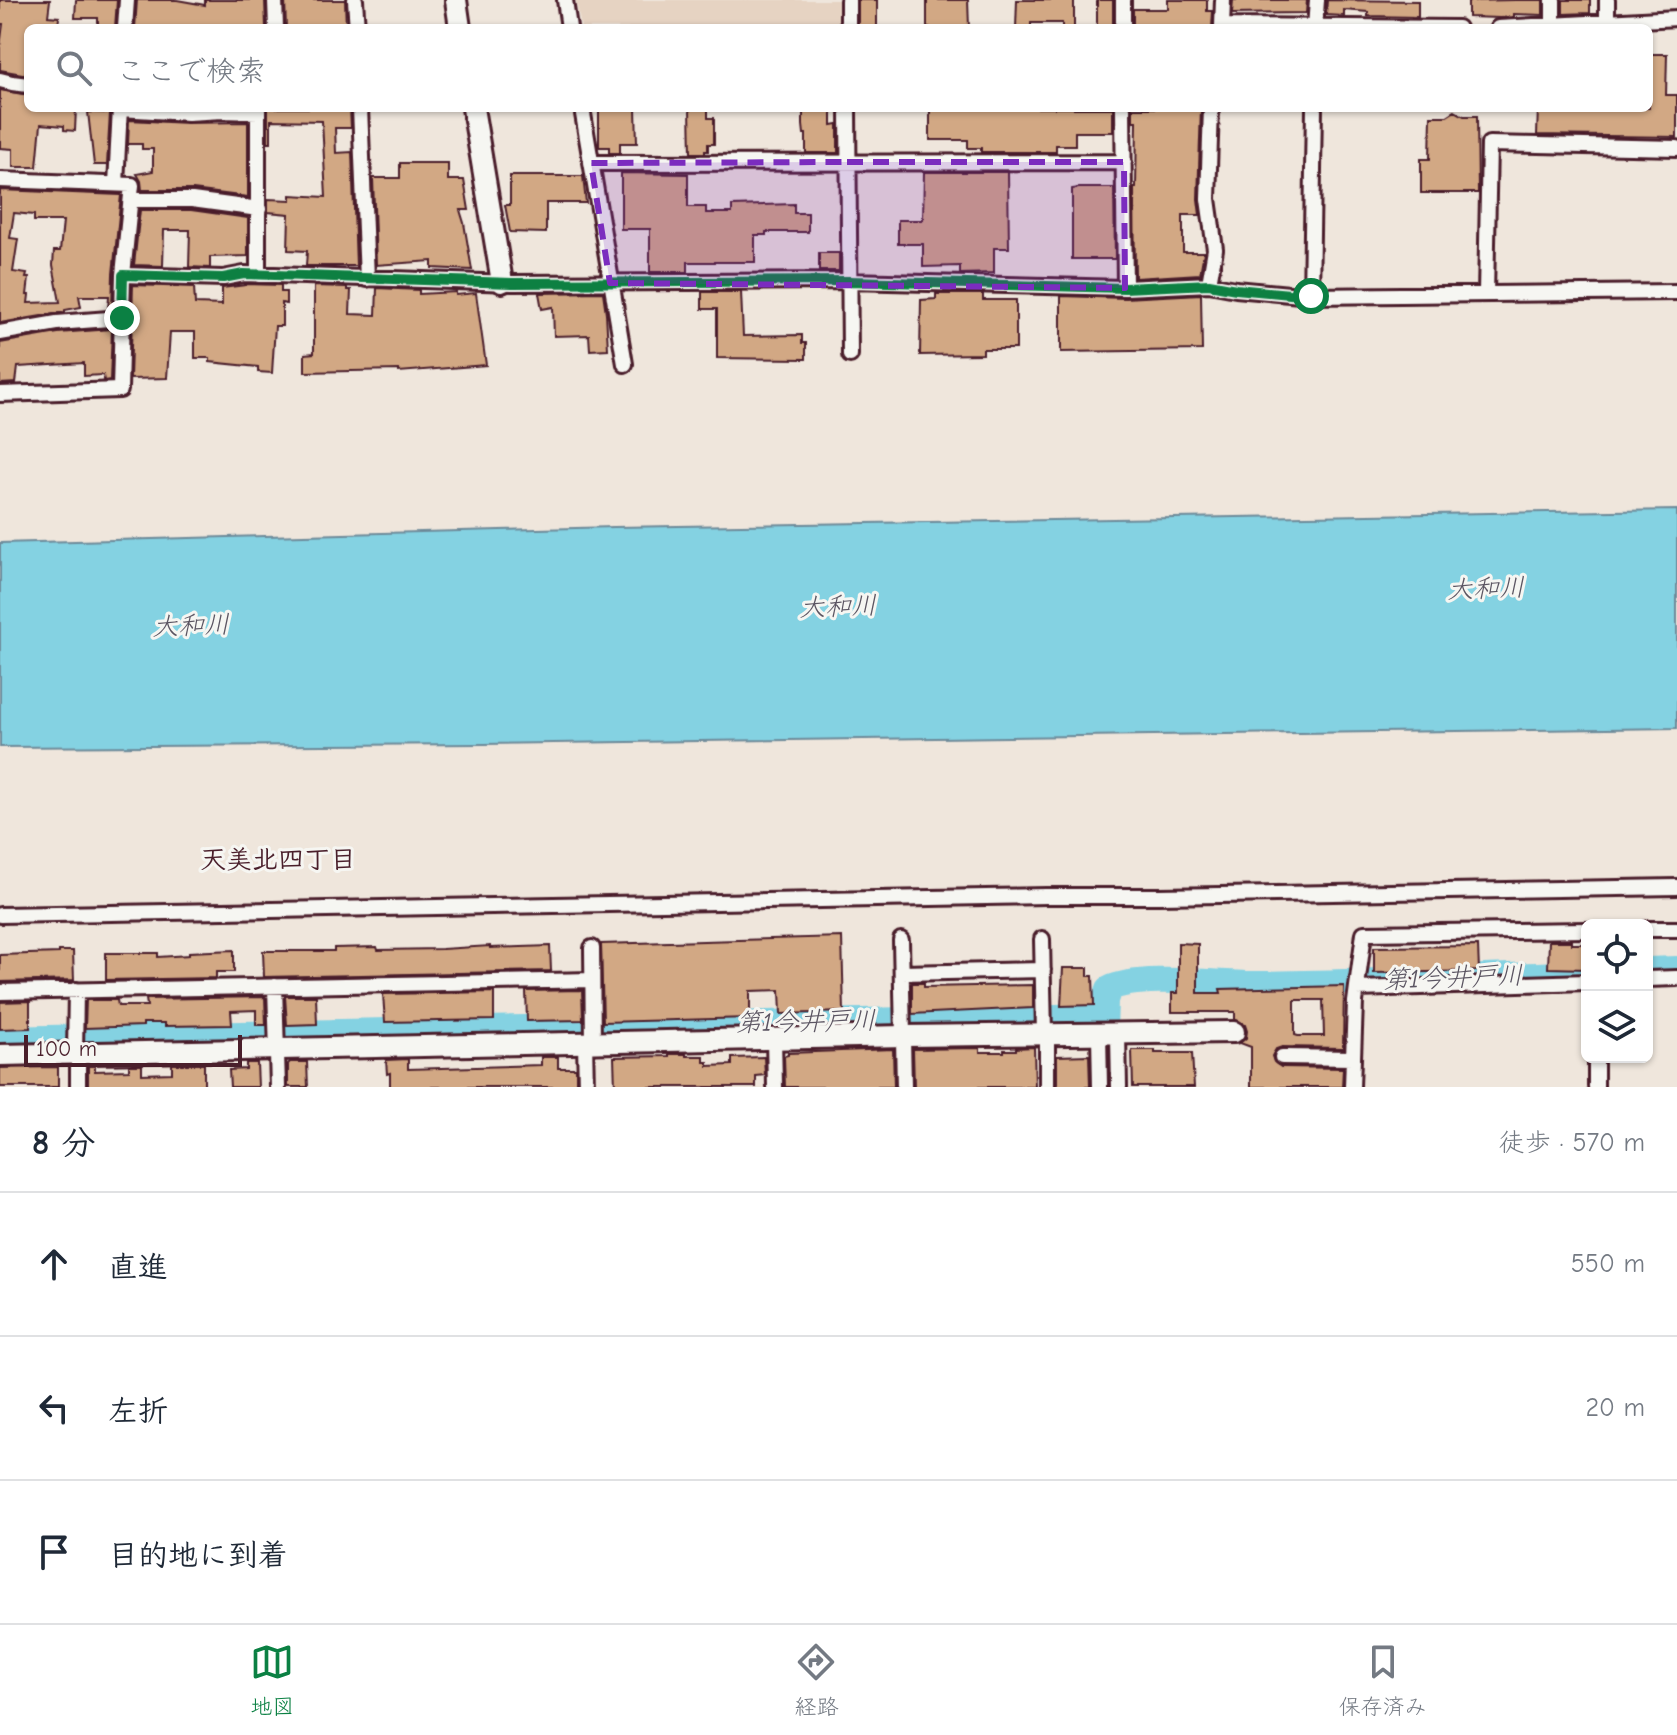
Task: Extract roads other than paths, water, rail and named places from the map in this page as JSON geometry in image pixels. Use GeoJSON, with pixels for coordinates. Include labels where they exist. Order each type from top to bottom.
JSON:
{"type":"FeatureCollection","features":[{"type":"Feature","properties":{"kind":"street"},"geometry":{"type":"LineString","coordinates":[[125,24],[127,0]]}},
{"type":"Feature","properties":{"kind":"street"},"geometry":{"type":"LineString","coordinates":[[275,0],[276,24]]}},
{"type":"Feature","properties":{"kind":"street"},"geometry":{"type":"LineString","coordinates":[[355,0],[357,24]]}},
{"type":"Feature","properties":{"kind":"street"},"geometry":{"type":"LineString","coordinates":[[456,0],[459,24]]}},
{"type":"Feature","properties":{"kind":"street"},"geometry":{"type":"LineString","coordinates":[[565,0],[568,24]]}},
{"type":"Feature","properties":{"kind":"street"},"geometry":{"type":"LineString","coordinates":[[848,0],[848,24]]}},
{"type":"Feature","properties":{"kind":"street"},"geometry":{"type":"LineString","coordinates":[[1123,0],[1123,24]]}},
{"type":"Feature","properties":{"kind":"street"},"geometry":{"type":"LineString","coordinates":[[1222,24],[1223,0]]}},
{"type":"Feature","properties":{"kind":"street"},"geometry":{"type":"LineString","coordinates":[[1315,24],[1317,0]]}},
{"type":"Feature","properties":{"kind":"street"},"geometry":{"type":"LineString","coordinates":[[1553,0],[1553,24]]}},
{"type":"Feature","properties":{"kind":"street"},"geometry":{"type":"LineString","coordinates":[[1607,0],[1607,21]]}},
{"type":"Feature","properties":{"kind":"street"},"geometry":{"type":"LineString","coordinates":[[1566,24],[1677,18]]}},
{"type":"Feature","properties":{"kind":"street"},"geometry":{"type":"LineString","coordinates":[[0,80],[24,84]]}},
{"type":"Feature","properties":{"kind":"street"},"geometry":{"type":"LineString","coordinates":[[116,184],[120,112]]}},
{"type":"Feature","properties":{"kind":"street"},"geometry":{"type":"LineString","coordinates":[[174,112],[205,112]]}},
{"type":"Feature","properties":{"kind":"street"},"geometry":{"type":"LineString","coordinates":[[258,112],[258,275]]}},
{"type":"Feature","properties":{"kind":"street"},"geometry":{"type":"LineString","coordinates":[[360,112],[367,279]]}},
{"type":"Feature","properties":{"kind":"street"},"geometry":{"type":"LineString","coordinates":[[474,112],[502,282]]}},
{"type":"Feature","properties":{"kind":"street"},"geometry":{"type":"LineString","coordinates":[[583,112],[625,364]]}},
{"type":"Feature","properties":{"kind":"street"},"geometry":{"type":"LineString","coordinates":[[848,112],[850,355]]}},
{"type":"Feature","properties":{"kind":"street"},"geometry":{"type":"LineString","coordinates":[[1123,112],[1125,288]]}},
{"type":"Feature","properties":{"kind":"street"},"geometry":{"type":"LineString","coordinates":[[1209,284],[1215,249],[1208,199],[1211,112]]}},
{"type":"Feature","properties":{"kind":"street"},"geometry":{"type":"LineString","coordinates":[[1311,296],[1314,112]]}},
{"type":"Feature","properties":{"kind":"street"},"geometry":{"type":"LineString","coordinates":[[1486,294],[1489,144],[1677,148]]}},
{"type":"Feature","properties":{"kind":"street"},"geometry":{"type":"LineString","coordinates":[[591,163],[1124,162]]}},
{"type":"Feature","properties":{"kind":"street"},"geometry":{"type":"LineString","coordinates":[[0,180],[132,185],[123,275],[120,390],[0,394]]}},
{"type":"Feature","properties":{"kind":"street"},"geometry":{"type":"LineString","coordinates":[[131,200],[192,200],[259,209]]}},
{"type":"Feature","properties":{"kind":"street"},"geometry":{"type":"LineString","coordinates":[[123,275],[223,278],[244,274],[610,283],[849,281],[1125,288],[1209,284],[1311,296],[1677,292]]}},
{"type":"Feature","properties":{"kind":"street"},"geometry":{"type":"LineString","coordinates":[[0,333],[57,323],[122,318]]}},
{"type":"Feature","properties":{"kind":"street"},"geometry":{"type":"LineString","coordinates":[[0,915],[1677,887]]}},
{"type":"Feature","properties":{"kind":"street"},"geometry":{"type":"LineString","coordinates":[[1653,929],[1677,929]]}},
{"type":"Feature","properties":{"kind":"street"},"geometry":{"type":"LineString","coordinates":[[1352,1087],[1357,988],[1364,933],[1581,930]]}},
{"type":"Feature","properties":{"kind":"street"},"geometry":{"type":"LineString","coordinates":[[1042,939],[1047,1087]]}},
{"type":"Feature","properties":{"kind":"street"},"geometry":{"type":"LineString","coordinates":[[901,940],[904,1087]]}},
{"type":"Feature","properties":{"kind":"street"},"geometry":{"type":"LineString","coordinates":[[586,1087],[592,948]]}},
{"type":"Feature","properties":{"kind":"street"},"geometry":{"type":"LineString","coordinates":[[902,974],[1043,971]]}},
{"type":"Feature","properties":{"kind":"street"},"geometry":{"type":"LineString","coordinates":[[1653,979],[1677,978]]}},
{"type":"Feature","properties":{"kind":"street"},"geometry":{"type":"LineString","coordinates":[[0,992],[592,980]]}},
{"type":"Feature","properties":{"kind":"street"},"geometry":{"type":"LineString","coordinates":[[1357,988],[1581,982]]}},
{"type":"Feature","properties":{"kind":"street"},"geometry":{"type":"LineString","coordinates":[[275,987],[278,1087]]}},
{"type":"Feature","properties":{"kind":"street"},"geometry":{"type":"LineString","coordinates":[[76,991],[78,1087]]}},
{"type":"Feature","properties":{"kind":"street"},"geometry":{"type":"LineString","coordinates":[[0,1055],[904,1035],[1234,1032]]}},
{"type":"Feature","properties":{"kind":"street"},"geometry":{"type":"LineString","coordinates":[[1100,1087],[1109,1034]]}},
{"type":"Feature","properties":{"kind":"street"},"geometry":{"type":"LineString","coordinates":[[1109,1034],[1119,1087]]}},
{"type":"Feature","properties":{"kind":"street"},"geometry":{"type":"LineString","coordinates":[[774,1038],[775,1087]]}},
{"type":"Feature","properties":{"kind":"street"},"geometry":{"type":"LineString","coordinates":[[1282,1057],[1353,1058]]}},
{"type":"Feature","properties":{"kind":"street"},"geometry":{"type":"LineString","coordinates":[[1596,1063],[1596,1087]]}},
{"type":"Feature","properties":{"kind":"water","name":"大和川"},"geometry":{"type":"Polygon","coordinates":[[[1677,510],[1677,728],[484,744],[0,747],[0,543],[614,527],[1677,510]]]}},
{"type":"Feature","properties":{"kind":"waterway","name":"第1今井戸川"},"geometry":{"type":"LineString","coordinates":[[1653,970],[1677,969]]}},
{"type":"Feature","properties":{"kind":"waterway","name":"第1今井戸川"},"geometry":{"type":"LineString","coordinates":[[1104,1033],[1105,1000],[1109,989],[1122,984],[1179,981],[1255,984],[1581,973]]}},
{"type":"Feature","properties":{"kind":"waterway","name":"第1今井戸川"},"geometry":{"type":"LineString","coordinates":[[0,1039],[1104,1016]]}},
{"type":"Feature","properties":{"kind":"district","name":"天美北四丁目"},"geometry":{"type":"Point","coordinates":[278,860]}}]}
